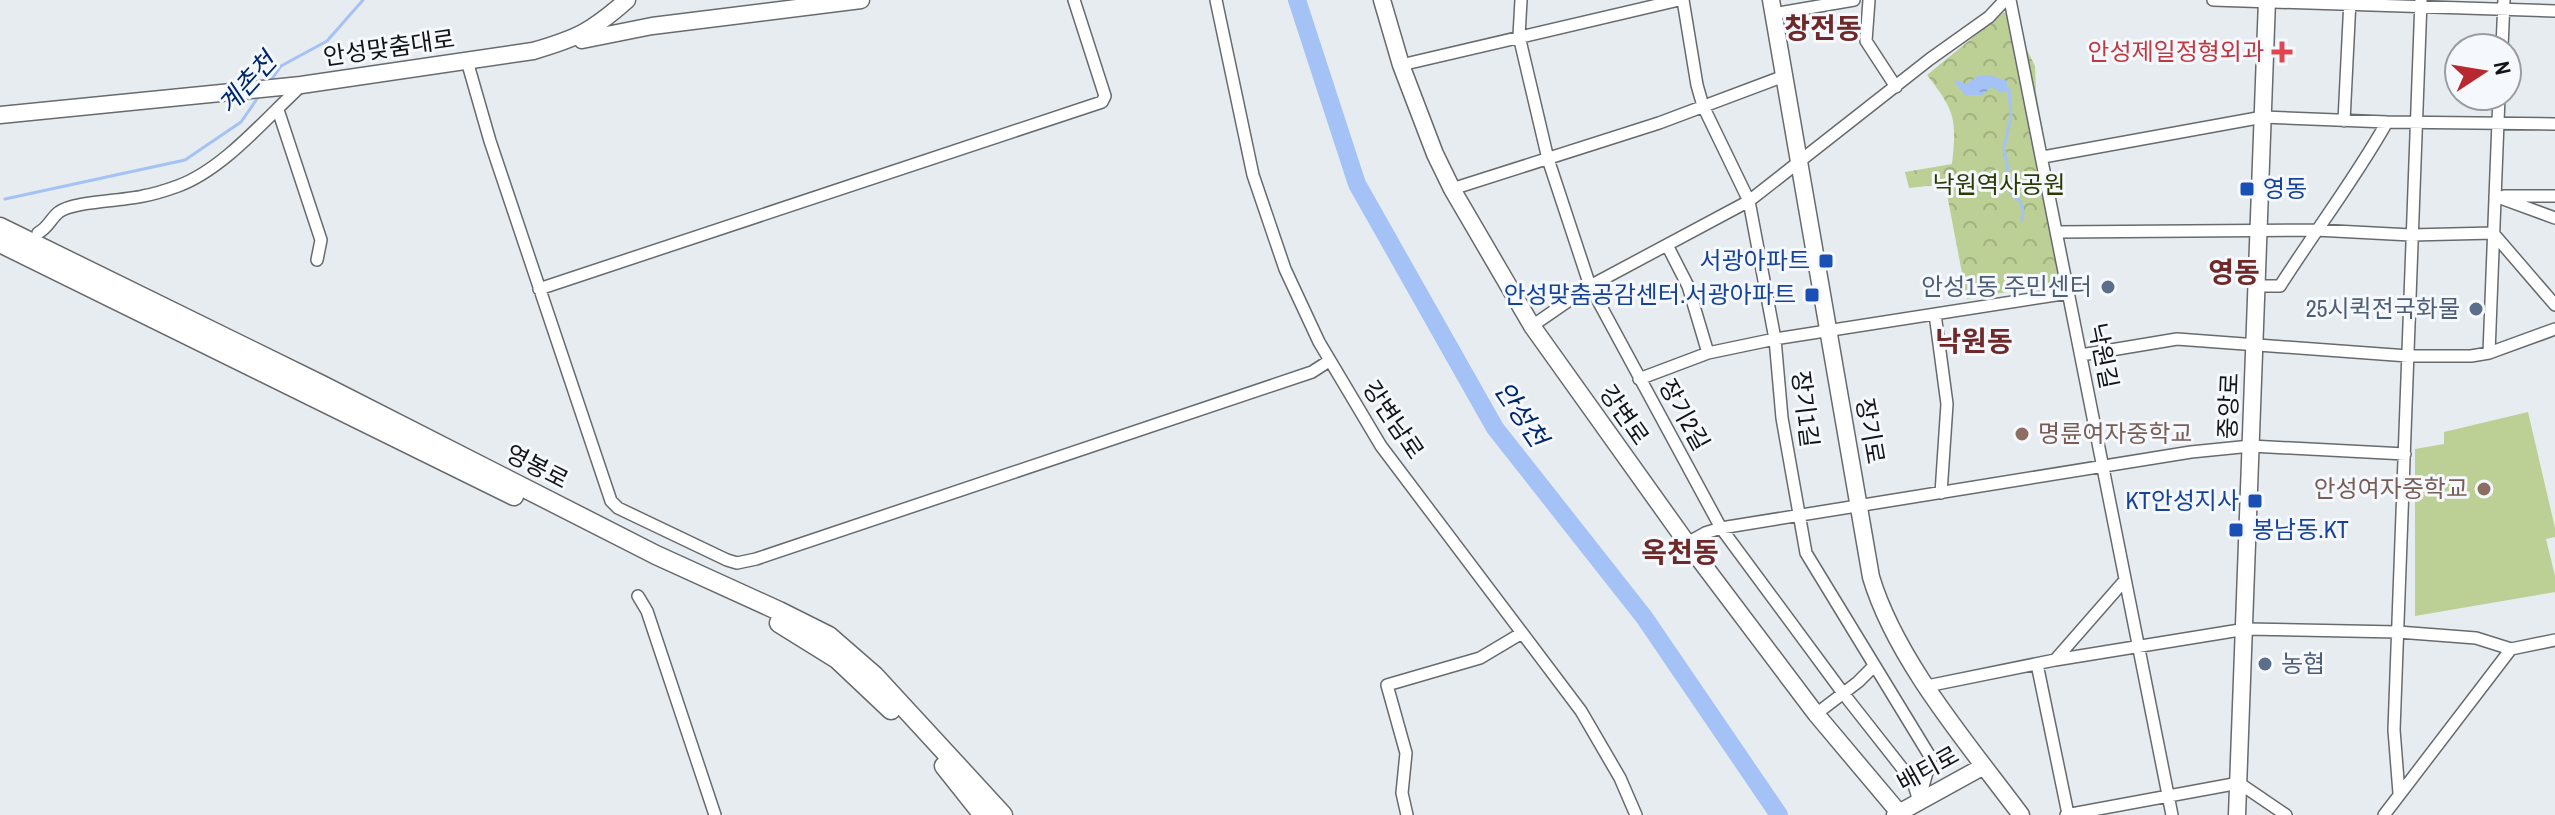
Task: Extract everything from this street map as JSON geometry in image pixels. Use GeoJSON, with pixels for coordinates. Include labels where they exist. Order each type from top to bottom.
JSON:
{"type":"FeatureCollection","features":[{"type":"Feature","properties":{"kind":"main road"},"geometry":{"type":"LineString","coordinates":[[550,46],[652,26],[861,0]]}},
{"type":"Feature","properties":{"kind":"main road","name":"강변로"},"geometry":{"type":"LineString","coordinates":[[1382,0],[1401,65],[1435,154],[1532,326],[1687,543],[1816,714],[1898,814]]}},
{"type":"Feature","properties":{"kind":"main road"},"geometry":{"type":"LineString","coordinates":[[624,2],[623,22],[628,27]]}},
{"type":"Feature","properties":{"kind":"main road","name":"안성맞춤대로"},"geometry":{"type":"LineString","coordinates":[[0,115],[296,86],[533,51],[596,28],[624,2]]}},
{"type":"Feature","properties":{"kind":"main road","name":"중앙로"},"geometry":{"type":"LineString","coordinates":[[2237,815],[2267,2]]}},
{"type":"Feature","properties":{"kind":"main road","name":"장기로"},"geometry":{"type":"LineString","coordinates":[[1772,7],[1858,507],[1879,606],[1927,686],[2021,815]]}},
{"type":"Feature","properties":{"kind":"main road","name":"영봉로"},"geometry":{"type":"LineString","coordinates":[[0,227],[322,385],[656,555],[829,636],[875,676],[1003,815]]}},
{"type":"Feature","properties":{"kind":"main road","name":"영봉로"},"geometry":{"type":"LineString","coordinates":[[0,243],[359,421],[787,627],[837,659],[883,702],[934,753],[983,815]]}},
{"type":"Feature","properties":{"kind":"main road","name":"배티로"},"geometry":{"type":"LineString","coordinates":[[1898,814],[1984,766]]}},
{"type":"Feature","properties":{"kind":"street"},"geometry":{"type":"LineString","coordinates":[[539,289],[1102,102],[1105,96],[1074,0]]}},
{"type":"Feature","properties":{"kind":"street","name":"강변남로"},"geometry":{"type":"LineString","coordinates":[[1216,0],[1257,188],[1285,269],[1329,361],[1381,446],[1581,711],[1620,778],[1636,815]]}},
{"type":"Feature","properties":{"kind":"street","name":"장기2길"},"geometry":{"type":"LineString","coordinates":[[1521,0],[1519,36],[1548,159],[1590,286],[1721,528],[1913,782],[1919,801]]}},
{"type":"Feature","properties":{"kind":"street"},"geometry":{"type":"LineString","coordinates":[[1401,65],[1681,0]]}},
{"type":"Feature","properties":{"kind":"street","name":"장기1길"},"geometry":{"type":"LineString","coordinates":[[1681,0],[1703,106],[1749,201],[1775,339],[1782,418],[1806,553],[1931,758],[1919,801]]}},
{"type":"Feature","properties":{"kind":"street","name":"장기로"},"geometry":{"type":"LineString","coordinates":[[1772,7],[1854,0]]}},
{"type":"Feature","properties":{"kind":"street"},"geometry":{"type":"LineString","coordinates":[[1869,0],[1866,41],[1896,87]]}},
{"type":"Feature","properties":{"kind":"street"},"geometry":{"type":"LineString","coordinates":[[1532,326],[1590,286],[1749,201],[2008,0]]}},
{"type":"Feature","properties":{"kind":"street","name":"낙원길"},"geometry":{"type":"LineString","coordinates":[[2008,0],[2043,157],[2101,466],[2172,815]]}},
{"type":"Feature","properties":{"kind":"street"},"geometry":{"type":"LineString","coordinates":[[2213,0],[2504,4],[2555,11]]}},
{"type":"Feature","properties":{"kind":"street"},"geometry":{"type":"LineString","coordinates":[[2344,121],[2350,2]]}},
{"type":"Feature","properties":{"kind":"street"},"geometry":{"type":"LineString","coordinates":[[2399,793],[2394,730],[2421,3]]}},
{"type":"Feature","properties":{"kind":"street"},"geometry":{"type":"LineString","coordinates":[[2503,32],[2504,4]]}},
{"type":"Feature","properties":{"kind":"street"},"geometry":{"type":"LineString","coordinates":[[596,28],[652,26]]}},
{"type":"Feature","properties":{"kind":"street"},"geometry":{"type":"LineString","coordinates":[[467,61],[539,289],[611,501],[618,508],[737,563],[1312,372],[1329,361]]}},
{"type":"Feature","properties":{"kind":"street"},"geometry":{"type":"LineString","coordinates":[[1452,189],[1548,159],[1784,76]]}},
{"type":"Feature","properties":{"kind":"street"},"geometry":{"type":"LineString","coordinates":[[38,233],[47,228],[59,212],[72,207],[143,196],[181,185],[204,172],[278,110],[296,86]]}},
{"type":"Feature","properties":{"kind":"street"},"geometry":{"type":"LineString","coordinates":[[278,110],[321,240],[317,260]]}},
{"type":"Feature","properties":{"kind":"street"},"geometry":{"type":"LineString","coordinates":[[2489,353],[2498,112]]}},
{"type":"Feature","properties":{"kind":"street"},"geometry":{"type":"LineString","coordinates":[[2043,157],[2263,117],[2555,124]]}},
{"type":"Feature","properties":{"kind":"street"},"geometry":{"type":"LineString","coordinates":[[2255,286],[2280,286],[2362,168],[2387,122]]}},
{"type":"Feature","properties":{"kind":"street"},"geometry":{"type":"LineString","coordinates":[[2495,196],[2555,196]]}},
{"type":"Feature","properties":{"kind":"street"},"geometry":{"type":"LineString","coordinates":[[2495,196],[2555,218]]}},
{"type":"Feature","properties":{"kind":"street"},"geometry":{"type":"LineString","coordinates":[[2057,232],[2316,230],[2411,235],[2493,233]]}},
{"type":"Feature","properties":{"kind":"street"},"geometry":{"type":"LineString","coordinates":[[2493,233],[2555,305]]}},
{"type":"Feature","properties":{"kind":"street"},"geometry":{"type":"LineString","coordinates":[[1667,245],[1688,286],[1708,353]]}},
{"type":"Feature","properties":{"kind":"street"},"geometry":{"type":"LineString","coordinates":[[1639,379],[1708,353],[1775,339],[2069,293]]}},
{"type":"Feature","properties":{"kind":"street"},"geometry":{"type":"LineString","coordinates":[[1935,314],[1947,404],[1941,493]]}},
{"type":"Feature","properties":{"kind":"street"},"geometry":{"type":"LineString","coordinates":[[2081,355],[2177,339],[2408,356],[2471,356],[2489,353],[2555,329]]}},
{"type":"Feature","properties":{"kind":"street"},"geometry":{"type":"LineString","coordinates":[[1687,543],[1721,528],[2191,452],[2251,446],[2405,454]]}},
{"type":"Feature","properties":{"kind":"street"},"geometry":{"type":"LineString","coordinates":[[2055,660],[2125,580]]}},
{"type":"Feature","properties":{"kind":"street"},"geometry":{"type":"LineString","coordinates":[[638,596],[647,611],[715,815]]}},
{"type":"Feature","properties":{"kind":"street"},"geometry":{"type":"LineString","coordinates":[[1927,686],[2055,660],[2246,629],[2398,632],[2476,638],[2511,649],[2555,640]]}},
{"type":"Feature","properties":{"kind":"street"},"geometry":{"type":"LineString","coordinates":[[1407,815],[1402,793],[1406,753],[1387,685],[1480,658],[1522,633]]}},
{"type":"Feature","properties":{"kind":"street"},"geometry":{"type":"LineString","coordinates":[[2384,815],[2511,649]]}},
{"type":"Feature","properties":{"kind":"street"},"geometry":{"type":"LineString","coordinates":[[2037,664],[2067,815],[2239,783],[2286,815]]}},
{"type":"Feature","properties":{"kind":"street"},"geometry":{"type":"LineString","coordinates":[[1816,714],[1874,666]]}},
{"type":"Feature","properties":{"kind":"green space","name":"낙원역사공원"},"geometry":{"type":"Polygon","coordinates":[[[2004,12],[2010,16],[2035,66],[2036,92],[2051,177],[2059,283],[1967,299],[1945,184],[1909,188],[1905,172],[1952,164],[1952,116],[1927,75],[2004,12]]]}},
{"type":"Feature","properties":{"kind":"green space","name":"안성여자중학교"},"geometry":{"type":"Polygon","coordinates":[[[2528,412],[2555,528],[2555,537],[2546,539],[2555,576],[2555,592],[2415,616],[2415,449],[2444,444],[2444,432],[2528,412]]]}},
{"type":"Feature","properties":{"kind":"water"},"geometry":{"type":"Polygon","coordinates":[[[1989,75],[2007,81],[2007,91],[2002,93],[1992,87],[1982,95],[1965,95],[1955,83],[1956,80],[1966,84],[1978,76],[1989,75]]]}},
{"type":"Feature","properties":{"kind":"waterway","name":"계촌천"},"geometry":{"type":"LineString","coordinates":[[269,83],[281,66],[327,41],[363,0]]}},
{"type":"Feature","properties":{"kind":"waterway","name":"안성천"},"geometry":{"type":"LineString","coordinates":[[1297,0],[1357,184],[1495,428],[1644,617],[1779,815]]}},
{"type":"Feature","properties":{"kind":"waterway"},"geometry":{"type":"LineString","coordinates":[[2009,89],[2011,117],[2004,148],[2012,195],[2020,201],[2022,220]]}},
{"type":"Feature","properties":{"kind":"waterway","name":"계촌천"},"geometry":{"type":"LineString","coordinates":[[5,199],[185,160],[241,122],[259,96]]}},
{"type":"Feature","properties":{"kind":"place","name":"안성제일정형외과"},"geometry":{"type":"Point","coordinates":[2282,52]}},
{"type":"Feature","properties":{"kind":"place","name":"영동"},"geometry":{"type":"Point","coordinates":[2247,189]}},
{"type":"Feature","properties":{"kind":"place","name":"서광아파트"},"geometry":{"type":"Point","coordinates":[1826,261]}},
{"type":"Feature","properties":{"kind":"place","name":"안성1동 주민센터"},"geometry":{"type":"Point","coordinates":[2108,287]}},
{"type":"Feature","properties":{"kind":"place","name":"안성맞춤공감센터.서광아파트"},"geometry":{"type":"Point","coordinates":[1812,295]}},
{"type":"Feature","properties":{"kind":"place","name":"25시퀵전국화물"},"geometry":{"type":"Point","coordinates":[2476,309]}},
{"type":"Feature","properties":{"kind":"place","name":"명륜여자중학교"},"geometry":{"type":"Point","coordinates":[2022,434]}},
{"type":"Feature","properties":{"kind":"place","name":"안성여자중학교"},"geometry":{"type":"Point","coordinates":[2484,489]}},
{"type":"Feature","properties":{"kind":"place","name":"KT안성지사"},"geometry":{"type":"Point","coordinates":[2255,501]}},
{"type":"Feature","properties":{"kind":"place","name":"봉남동.KT"},"geometry":{"type":"Point","coordinates":[2236,530]}},
{"type":"Feature","properties":{"kind":"place","name":"농협"},"geometry":{"type":"Point","coordinates":[2265,664]}},
{"type":"Feature","properties":{"kind":"district","name":"창전동"},"geometry":{"type":"Point","coordinates":[1823,28]}},
{"type":"Feature","properties":{"kind":"district","name":"영동"},"geometry":{"type":"Point","coordinates":[2234,272]}},
{"type":"Feature","properties":{"kind":"district","name":"낙원동"},"geometry":{"type":"Point","coordinates":[1974,341]}},
{"type":"Feature","properties":{"kind":"district","name":"옥천동"},"geometry":{"type":"Point","coordinates":[1680,552]}}]}
